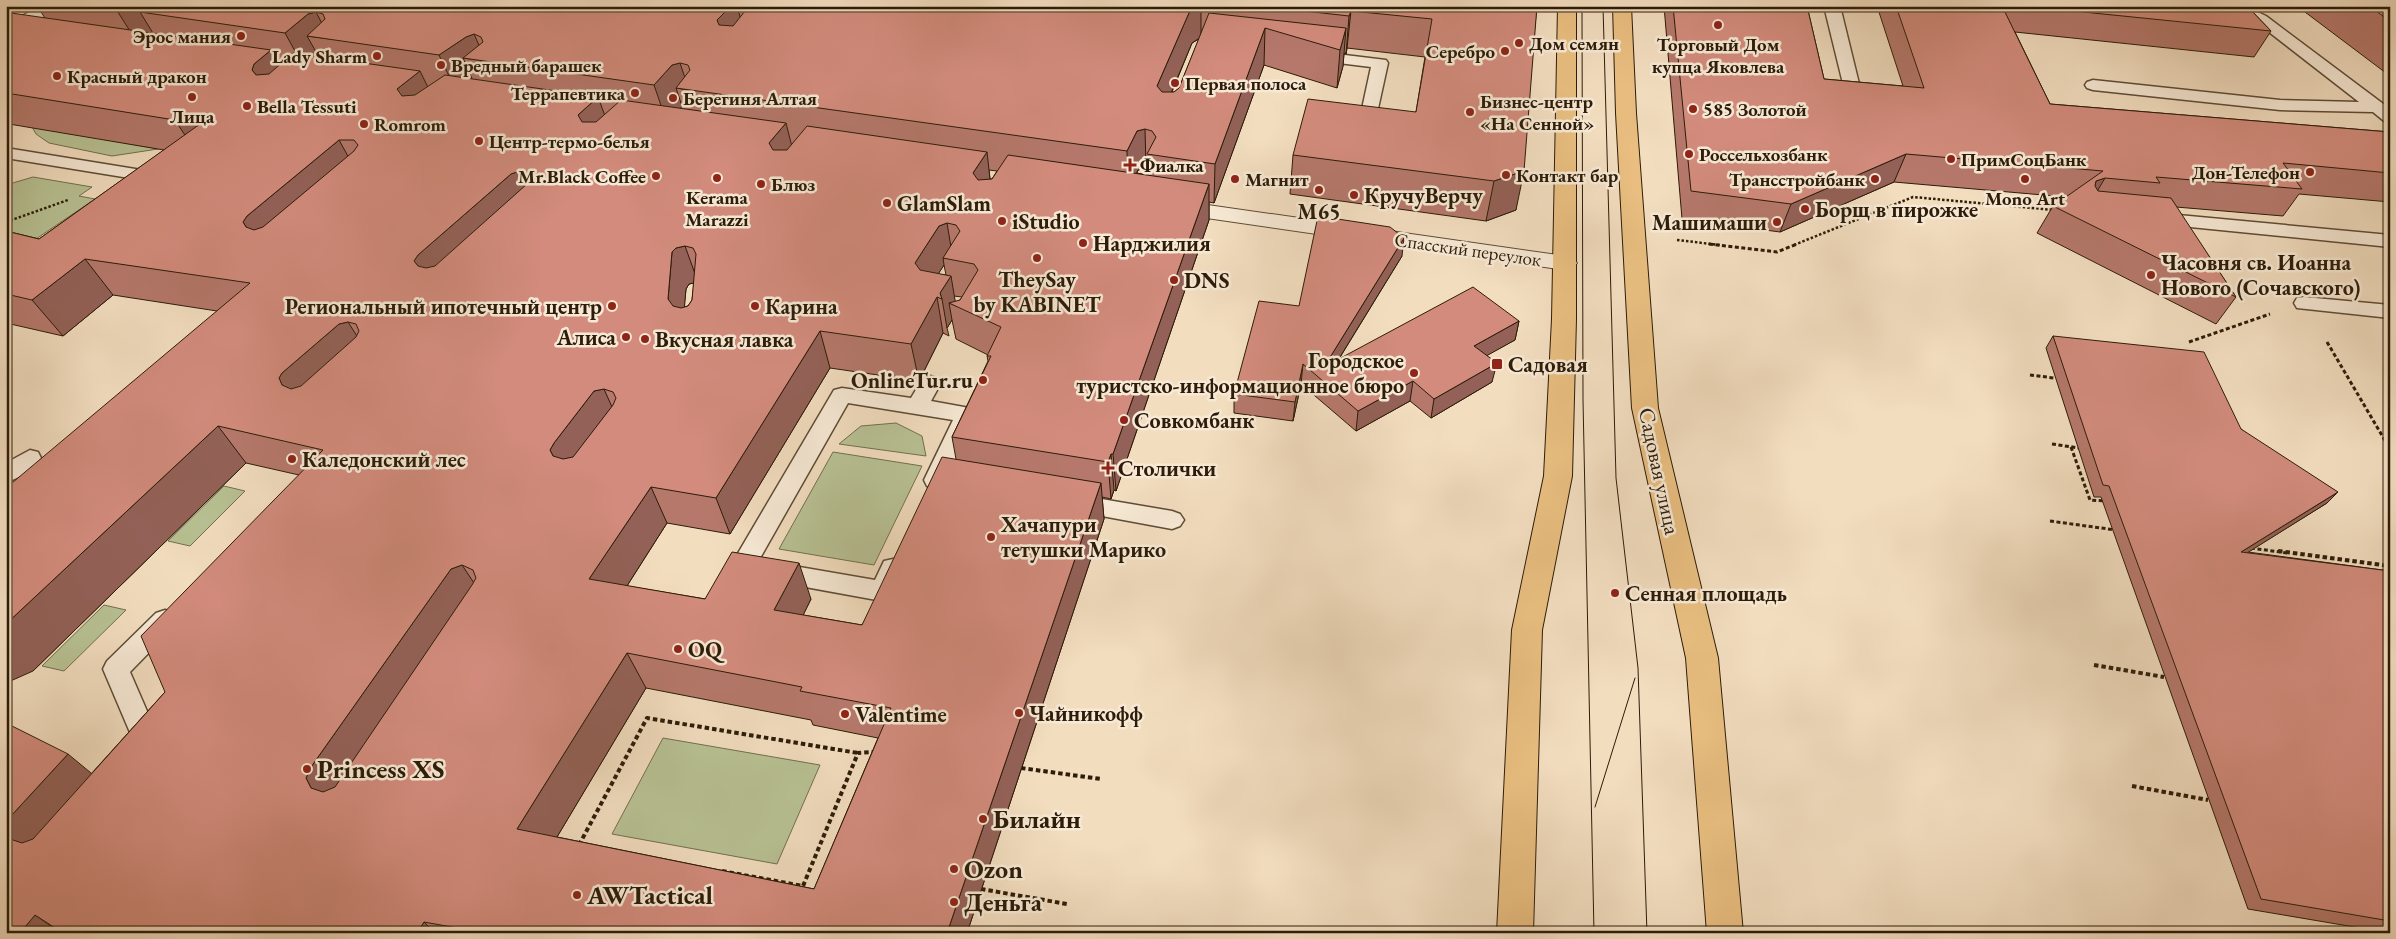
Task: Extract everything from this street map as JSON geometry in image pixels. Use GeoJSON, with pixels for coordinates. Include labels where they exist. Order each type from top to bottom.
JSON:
{"type":"FeatureCollection","features":[{"type":"Feature","properties":{"kind":"main road"},"geometry":{"type":"LineString","coordinates":[[1515,933],[1527,630],[1558,476],[1565,263],[1567,6]]}},
{"type":"Feature","properties":{"kind":"main road","name":"Садовая улица"},"geometry":{"type":"LineString","coordinates":[[1622,6],[1626,113],[1645,408],[1702,658],[1725,933]]}},
{"type":"Feature","properties":{"kind":"street"},"geometry":{"type":"LineString","coordinates":[[6,33],[56,6]]}},
{"type":"Feature","properties":{"kind":"street"},"geometry":{"type":"LineString","coordinates":[[6,33],[32,39]]}},
{"type":"Feature","properties":{"kind":"street","name":"Спасский переулок"},"geometry":{"type":"LineString","coordinates":[[1154,204],[1565,263]]}},
{"type":"Feature","properties":{"kind":"lane"},"geometry":{"type":"LineString","coordinates":[[1832,6],[1855,100]]}},
{"type":"Feature","properties":{"kind":"lane"},"geometry":{"type":"LineString","coordinates":[[2232,6],[2261,19],[2383,112]]}},
{"type":"Feature","properties":{"kind":"lane"},"geometry":{"type":"LineString","coordinates":[[1301,54],[1380,63],[1366,132]]}},
{"type":"Feature","properties":{"kind":"lane"},"geometry":{"type":"LineString","coordinates":[[2092,85],[2280,105],[2383,112]]}},
{"type":"Feature","properties":{"kind":"lane"},"geometry":{"type":"LineString","coordinates":[[7,154],[177,181]]}},
{"type":"Feature","properties":{"kind":"lane"},"geometry":{"type":"LineString","coordinates":[[121,192],[145,175]]}},
{"type":"Feature","properties":{"kind":"lane"},"geometry":{"type":"LineString","coordinates":[[2139,218],[2390,241]]}},
{"type":"Feature","properties":{"kind":"lane"},"geometry":{"type":"LineString","coordinates":[[2304,303],[2390,312]]}},
{"type":"Feature","properties":{"kind":"lane"},"geometry":{"type":"LineString","coordinates":[[918,406],[930,383]]}},
{"type":"Feature","properties":{"kind":"lane"},"geometry":{"type":"LineString","coordinates":[[902,548],[882,591],[743,567],[842,395],[967,414],[931,488],[960,484]]}},
{"type":"Feature","properties":{"kind":"lane"},"geometry":{"type":"LineString","coordinates":[[6,474],[30,458]]}},
{"type":"Feature","properties":{"kind":"lane"},"geometry":{"type":"LineString","coordinates":[[1052,500],[1172,520]]}},
{"type":"Feature","properties":{"kind":"lane"},"geometry":{"type":"LineString","coordinates":[[141,772],[154,757],[116,669],[178,606]]}},
{"type":"Feature","properties":{"kind":"path"},"geometry":{"type":"LineString","coordinates":[[1677,240],[1777,252],[1913,197],[2060,210]]}},
{"type":"Feature","properties":{"kind":"path"},"geometry":{"type":"LineString","coordinates":[[2189,342],[2304,303]]}},
{"type":"Feature","properties":{"kind":"path"},"geometry":{"type":"LineString","coordinates":[[2030,375],[2054,378]]}},
{"type":"Feature","properties":{"kind":"path"},"geometry":{"type":"LineString","coordinates":[[2052,444],[2078,448]]}},
{"type":"Feature","properties":{"kind":"path"},"geometry":{"type":"LineString","coordinates":[[2071,447],[2090,500],[2109,502]]}},
{"type":"Feature","properties":{"kind":"path"},"geometry":{"type":"LineString","coordinates":[[2050,521],[2117,530]]}},
{"type":"Feature","properties":{"kind":"path"},"geometry":{"type":"LineString","coordinates":[[2247,540],[2251,548]]}},
{"type":"Feature","properties":{"kind":"path"},"geometry":{"type":"LineString","coordinates":[[2241,546],[2390,566]]}},
{"type":"Feature","properties":{"kind":"path"},"geometry":{"type":"LineString","coordinates":[[2094,665],[2164,677]]}},
{"type":"Feature","properties":{"kind":"path"},"geometry":{"type":"LineString","coordinates":[[587,846],[578,844],[647,718],[858,753],[882,751]]}},
{"type":"Feature","properties":{"kind":"path"},"geometry":{"type":"LineString","coordinates":[[715,870],[803,886],[858,753]]}},
{"type":"Feature","properties":{"kind":"path"},"geometry":{"type":"LineString","coordinates":[[1021,768],[1101,779]]}},
{"type":"Feature","properties":{"kind":"path"},"geometry":{"type":"LineString","coordinates":[[2132,786],[2208,800]]}},
{"type":"Feature","properties":{"kind":"path"},"geometry":{"type":"LineString","coordinates":[[981,889],[1068,904]]}},
{"type":"Feature","properties":{"kind":"green space"},"geometry":{"type":"Polygon","coordinates":[[[31,125],[158,149],[112,156],[49,143],[36,134],[31,125]]]}},
{"type":"Feature","properties":{"kind":"green space"},"geometry":{"type":"Polygon","coordinates":[[[33,177],[92,187],[79,196],[95,199],[27,245],[6,241],[6,185],[33,177]]]}},
{"type":"Feature","properties":{"kind":"green space"},"geometry":{"type":"Polygon","coordinates":[[[896,423],[922,436],[926,456],[839,444],[861,426],[896,423]]]}},
{"type":"Feature","properties":{"kind":"green space"},"geometry":{"type":"Polygon","coordinates":[[[833,452],[922,466],[874,565],[779,549],[833,452]]]}},
{"type":"Feature","properties":{"kind":"green space"},"geometry":{"type":"Polygon","coordinates":[[[224,486],[245,491],[190,546],[168,541],[224,486]]]}},
{"type":"Feature","properties":{"kind":"green space"},"geometry":{"type":"Polygon","coordinates":[[[104,605],[126,610],[64,671],[42,666],[104,605]]]}},
{"type":"Feature","properties":{"kind":"green space"},"geometry":{"type":"Polygon","coordinates":[[[663,738],[820,765],[777,864],[612,834],[663,738]]]}},
{"type":"Feature","properties":{"kind":"building"},"geometry":{"type":"Polygon","coordinates":[[[96,6],[122,6],[116,9],[96,6]]]}},
{"type":"Feature","properties":{"kind":"building"},"geometry":{"type":"Polygon","coordinates":[[[149,6],[731,6],[717,20],[719,25],[733,26],[749,6],[1192,6],[1157,86],[1162,92],[1174,92],[1179,88],[1209,13],[1346,28],[1340,50],[1265,28],[1215,164],[1147,154],[1156,137],[1152,131],[1145,129],[1137,131],[1127,151],[676,88],[690,70],[688,65],[680,63],[672,65],[654,85],[463,58],[483,42],[481,37],[474,34],[466,37],[439,55],[307,36],[325,19],[323,14],[316,12],[308,14],[285,33],[140,12],[149,6]]]}},
{"type":"Feature","properties":{"kind":"building"},"geometry":{"type":"Polygon","coordinates":[[[1260,6],[1537,6],[1524,171],[1494,181],[1293,155],[1308,99],[1416,112],[1432,19],[1351,11],[1349,16],[1260,6]]]}},
{"type":"Feature","properties":{"kind":"building"},"geometry":{"type":"Polygon","coordinates":[[[1673,6],[1807,6],[1824,79],[1924,88],[1896,6],[2002,6],[2050,104],[2390,132],[2390,173],[2283,163],[2302,189],[2156,177],[2160,183],[2105,178],[2096,181],[2095,186],[2098,191],[2171,198],[2236,297],[2053,206],[2103,171],[1906,154],[1791,204],[1691,191],[1673,6]]]}},
{"type":"Feature","properties":{"kind":"building"},"geometry":{"type":"Polygon","coordinates":[[[2024,6],[2247,6],[2271,31],[2024,6]]]}},
{"type":"Feature","properties":{"kind":"building"},"geometry":{"type":"Polygon","coordinates":[[[2369,6],[2390,6],[2390,21],[2369,6]]]}},
{"type":"Feature","properties":{"kind":"building"},"geometry":{"type":"Polygon","coordinates":[[[11,13],[271,50],[254,64],[252,70],[256,75],[269,74],[293,53],[420,71],[397,89],[402,96],[415,95],[445,75],[598,97],[578,115],[582,122],[596,122],[621,100],[786,123],[769,143],[773,150],[787,150],[807,126],[987,152],[973,173],[978,180],[992,179],[1008,155],[1209,184],[1113,454],[1111,454],[1108,462],[952,437],[991,356],[987,356],[1001,327],[949,303],[960,300],[978,270],[974,264],[943,258],[960,231],[956,225],[947,223],[939,226],[915,263],[920,270],[951,276],[940,293],[942,299],[937,297],[911,344],[820,331],[716,498],[651,487],[589,579],[705,599],[732,552],[799,563],[774,610],[862,625],[942,457],[1101,483],[947,933],[485,933],[424,922],[417,933],[63,933],[35,915],[20,933],[6,933],[6,829],[10,839],[22,843],[33,839],[165,692],[141,636],[323,450],[218,426],[6,624],[6,488],[250,283],[85,259],[32,300],[6,294],[6,231],[39,239],[200,124],[193,117],[175,120],[6,93],[6,16],[11,13]],[[339,140],[247,216],[243,222],[246,227],[254,230],[263,227],[354,151],[358,145],[354,140],[339,140]],[[520,171],[511,174],[418,255],[414,261],[418,266],[426,268],[435,266],[527,184],[530,180],[528,174],[520,171]],[[685,246],[676,248],[672,252],[668,299],[673,306],[681,308],[688,306],[692,300],[696,254],[693,248],[685,246]],[[348,322],[339,324],[282,373],[279,378],[282,385],[291,389],[301,386],[356,337],[359,331],[356,324],[348,322]],[[604,389],[594,391],[550,450],[553,456],[563,459],[573,457],[613,405],[616,398],[613,392],[604,389]],[[462,565],[451,569],[311,767],[306,778],[311,788],[323,792],[335,787],[472,585],[476,578],[473,570],[462,565]],[[627,653],[517,829],[814,889],[891,708],[800,691],[802,687],[627,653]]]}},
{"type":"Feature","properties":{"kind":"building"},"geometry":{"type":"Polygon","coordinates":[[[1318,216],[1390,227],[1404,238],[1324,367],[1473,287],[1519,321],[1474,346],[1497,363],[1434,399],[1413,381],[1358,411],[1303,364],[1295,402],[1234,394],[1259,301],[1299,306],[1318,216]]]}},
{"type":"Feature","properties":{"kind":"building"},"geometry":{"type":"Polygon","coordinates":[[[2053,336],[2204,352],[2241,429],[2338,492],[2241,552],[2390,571],[2390,921],[2261,899],[2109,486],[2103,485],[2053,336]]]}},
{"type":"Feature","properties":{"kind":"building"},"geometry":{"type":"Polygon","coordinates":[[[6,723],[68,754],[10,817],[6,826],[6,723]]]}},
{"type":"Feature","properties":{"kind":"tram line"},"geometry":{"type":"LineString","coordinates":[[1582,6],[1583,400],[1594,933]]}},
{"type":"Feature","properties":{"kind":"tram line"},"geometry":{"type":"LineString","coordinates":[[1603,6],[1616,478],[1638,668],[1647,933]]}},
{"type":"Feature","properties":{"kind":"tram line"},"geometry":{"type":"LineString","coordinates":[[1595,807],[1635,678]]}},
{"type":"Feature","properties":{"kind":"place","name":"Торговый Дом купца Яковлева"},"geometry":{"type":"Point","coordinates":[1718,25]}},
{"type":"Feature","properties":{"kind":"place","name":"Эрос мания"},"geometry":{"type":"Point","coordinates":[241,36]}},
{"type":"Feature","properties":{"kind":"place","name":"Дом семян"},"geometry":{"type":"Point","coordinates":[1519,43]}},
{"type":"Feature","properties":{"kind":"place","name":"Серебро"},"geometry":{"type":"Point","coordinates":[1505,51]}},
{"type":"Feature","properties":{"kind":"place","name":"Lady Sharm"},"geometry":{"type":"Point","coordinates":[377,56]}},
{"type":"Feature","properties":{"kind":"place","name":"Вредный барашек"},"geometry":{"type":"Point","coordinates":[441,65]}},
{"type":"Feature","properties":{"kind":"place","name":"Красный дракон"},"geometry":{"type":"Point","coordinates":[57,76]}},
{"type":"Feature","properties":{"kind":"place","name":"Первая полоса"},"geometry":{"type":"Point","coordinates":[1175,83]}},
{"type":"Feature","properties":{"kind":"place","name":"Террапевтика"},"geometry":{"type":"Point","coordinates":[635,93]}},
{"type":"Feature","properties":{"kind":"place","name":"Лица"},"geometry":{"type":"Point","coordinates":[192,97]}},
{"type":"Feature","properties":{"kind":"place","name":"Берегиня Алтая"},"geometry":{"type":"Point","coordinates":[673,98]}},
{"type":"Feature","properties":{"kind":"place","name":"Bella Tessuti"},"geometry":{"type":"Point","coordinates":[247,106]}},
{"type":"Feature","properties":{"kind":"place","name":"585 Золотой"},"geometry":{"type":"Point","coordinates":[1693,109]}},
{"type":"Feature","properties":{"kind":"place","name":"Бизнес-центр «На Сенной»"},"geometry":{"type":"Point","coordinates":[1470,112]}},
{"type":"Feature","properties":{"kind":"place","name":"Romrom"},"geometry":{"type":"Point","coordinates":[364,124]}},
{"type":"Feature","properties":{"kind":"place","name":"Центр-термо-белья"},"geometry":{"type":"Point","coordinates":[479,141]}},
{"type":"Feature","properties":{"kind":"place","name":"Россельхозбанк"},"geometry":{"type":"Point","coordinates":[1689,154]}},
{"type":"Feature","properties":{"kind":"place","name":"ПримСоцБанк"},"geometry":{"type":"Point","coordinates":[1951,159]}},
{"type":"Feature","properties":{"kind":"place","name":"Фиалка"},"geometry":{"type":"Point","coordinates":[1130,165]}},
{"type":"Feature","properties":{"kind":"place","name":"Дон-Телефон"},"geometry":{"type":"Point","coordinates":[2310,172]}},
{"type":"Feature","properties":{"kind":"place","name":"Контакт бар"},"geometry":{"type":"Point","coordinates":[1506,175]}},
{"type":"Feature","properties":{"kind":"place","name":"Mr.Black Coffee"},"geometry":{"type":"Point","coordinates":[656,176]}},
{"type":"Feature","properties":{"kind":"place","name":"Kerama Marazzi"},"geometry":{"type":"Point","coordinates":[717,178]}},
{"type":"Feature","properties":{"kind":"place","name":"Магнит"},"geometry":{"type":"Point","coordinates":[1235,179]}},
{"type":"Feature","properties":{"kind":"place","name":"Трансстройбанк"},"geometry":{"type":"Point","coordinates":[1875,179]}},
{"type":"Feature","properties":{"kind":"place","name":"Mono Art"},"geometry":{"type":"Point","coordinates":[2025,179]}},
{"type":"Feature","properties":{"kind":"place","name":"Блюз"},"geometry":{"type":"Point","coordinates":[761,184]}},
{"type":"Feature","properties":{"kind":"place","name":"М65"},"geometry":{"type":"Point","coordinates":[1319,190]}},
{"type":"Feature","properties":{"kind":"place","name":"КручуВерчу"},"geometry":{"type":"Point","coordinates":[1354,195]}},
{"type":"Feature","properties":{"kind":"place","name":"GlamSlam"},"geometry":{"type":"Point","coordinates":[887,203]}},
{"type":"Feature","properties":{"kind":"place","name":"Борщ в пирожке"},"geometry":{"type":"Point","coordinates":[1805,209]}},
{"type":"Feature","properties":{"kind":"place","name":"iStudio"},"geometry":{"type":"Point","coordinates":[1002,221]}},
{"type":"Feature","properties":{"kind":"place","name":"Машимаши"},"geometry":{"type":"Point","coordinates":[1777,222]}},
{"type":"Feature","properties":{"kind":"place","name":"Нарджилия"},"geometry":{"type":"Point","coordinates":[1083,243]}},
{"type":"Feature","properties":{"kind":"place","name":"TheySay by KABINET"},"geometry":{"type":"Point","coordinates":[1037,258]}},
{"type":"Feature","properties":{"kind":"place","name":"Часовня св. Иоанна Нового (Сочавского)"},"geometry":{"type":"Point","coordinates":[2151,275]}},
{"type":"Feature","properties":{"kind":"place","name":"DNS"},"geometry":{"type":"Point","coordinates":[1174,280]}},
{"type":"Feature","properties":{"kind":"place","name":"Региональный ипотечный центр"},"geometry":{"type":"Point","coordinates":[612,306]}},
{"type":"Feature","properties":{"kind":"place","name":"Карина"},"geometry":{"type":"Point","coordinates":[755,306]}},
{"type":"Feature","properties":{"kind":"place","name":"Алиса"},"geometry":{"type":"Point","coordinates":[626,337]}},
{"type":"Feature","properties":{"kind":"place","name":"Вкусная лавка"},"geometry":{"type":"Point","coordinates":[645,339]}},
{"type":"Feature","properties":{"kind":"place","name":"Садовая"},"geometry":{"type":"Point","coordinates":[1497,364]}},
{"type":"Feature","properties":{"kind":"place","name":"Городское туристско-информационное бюро"},"geometry":{"type":"Point","coordinates":[1414,373]}},
{"type":"Feature","properties":{"kind":"place","name":"OnlineTur.ru"},"geometry":{"type":"Point","coordinates":[983,380]}},
{"type":"Feature","properties":{"kind":"place","name":"Совкомбанк"},"geometry":{"type":"Point","coordinates":[1124,420]}},
{"type":"Feature","properties":{"kind":"place","name":"Каледонский лес"},"geometry":{"type":"Point","coordinates":[292,459]}},
{"type":"Feature","properties":{"kind":"place","name":"Столички"},"geometry":{"type":"Point","coordinates":[1108,468]}},
{"type":"Feature","properties":{"kind":"place","name":"Хачапури тетушки Марико"},"geometry":{"type":"Point","coordinates":[991,537]}},
{"type":"Feature","properties":{"kind":"place","name":"Сенная площадь"},"geometry":{"type":"Point","coordinates":[1615,593]}},
{"type":"Feature","properties":{"kind":"place","name":"OQ"},"geometry":{"type":"Point","coordinates":[678,649]}},
{"type":"Feature","properties":{"kind":"place","name":"Чайникофф"},"geometry":{"type":"Point","coordinates":[1019,713]}},
{"type":"Feature","properties":{"kind":"place","name":"Valentime"},"geometry":{"type":"Point","coordinates":[845,714]}},
{"type":"Feature","properties":{"kind":"place","name":"Princess XS"},"geometry":{"type":"Point","coordinates":[307,769]}},
{"type":"Feature","properties":{"kind":"place","name":"Билайн"},"geometry":{"type":"Point","coordinates":[983,819]}},
{"type":"Feature","properties":{"kind":"place","name":"Ozon"},"geometry":{"type":"Point","coordinates":[954,869]}},
{"type":"Feature","properties":{"kind":"place","name":"AWTactical"},"geometry":{"type":"Point","coordinates":[577,895]}},
{"type":"Feature","properties":{"kind":"place","name":"Деньга"},"geometry":{"type":"Point","coordinates":[954,902]}}]}
